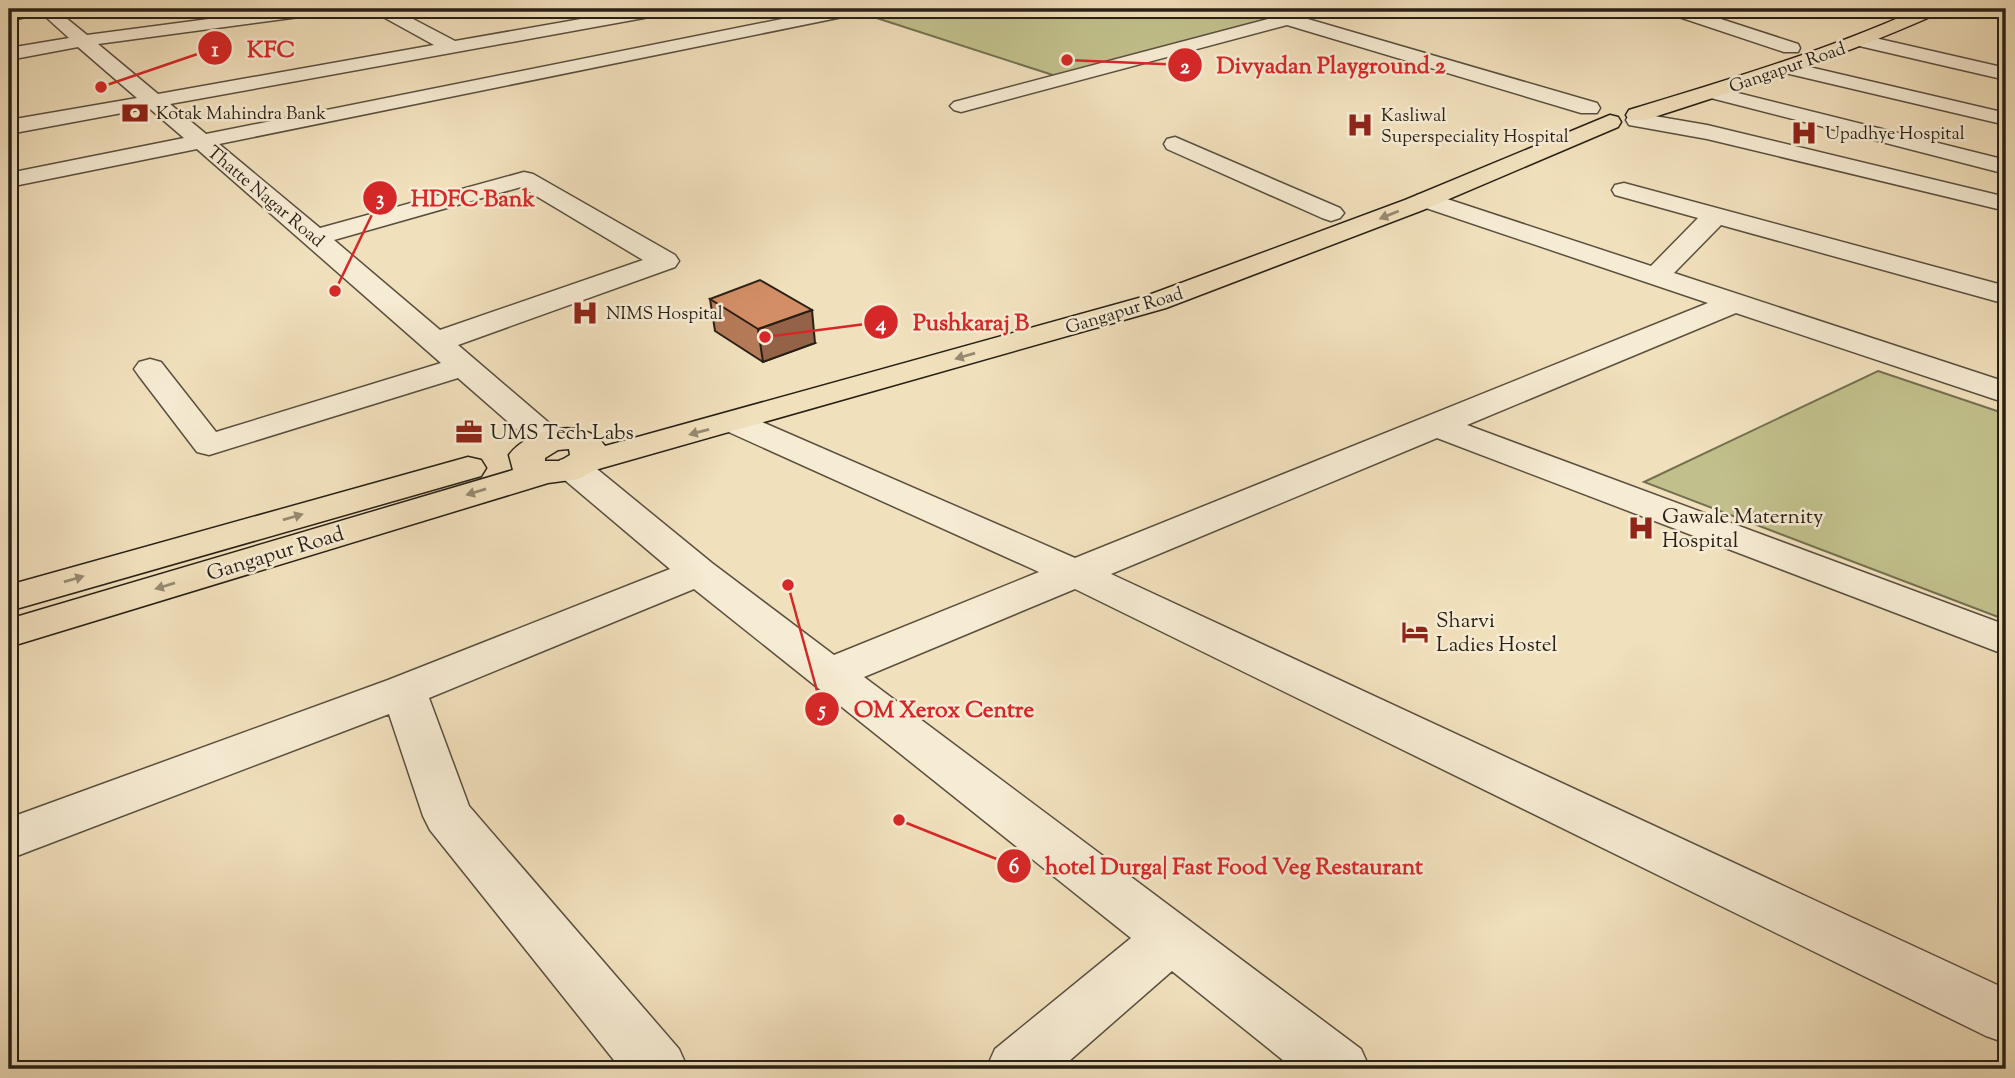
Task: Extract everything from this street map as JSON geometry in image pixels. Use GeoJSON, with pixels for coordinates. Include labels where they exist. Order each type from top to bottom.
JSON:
{"type":"FeatureCollection","features":[{"type":"Feature","properties":{"kind":"main road"},"geometry":{"type":"LineString","coordinates":[[9,13],[24,9]]}},
{"type":"Feature","properties":{"kind":"main road"},"geometry":{"type":"LineString","coordinates":[[9,13],[45,9]]}},
{"type":"Feature","properties":{"kind":"main road","name":"Gangapur Road"},"geometry":{"type":"LineString","coordinates":[[1861,27],[1888,9]]}},
{"type":"Feature","properties":{"kind":"main road","name":"Gangapur Road"},"geometry":{"type":"LineString","coordinates":[[9,598],[560,456],[734,422],[1156,302],[1426,200],[1613,114],[1710,92],[1861,27],[1933,9]]}},
{"type":"Feature","properties":{"kind":"main road","name":"Gangapur Road"},"geometry":{"type":"LineString","coordinates":[[9,633],[560,456],[1087,297],[1613,114],[1789,58]]}},
{"type":"Feature","properties":{"kind":"street","name":"Thatte Nagar Road"},"geometry":{"type":"LineString","coordinates":[[45,9],[59,22],[73,25],[155,102],[315,237],[463,366],[560,456],[698,572],[1340,1069]]}},
{"type":"Feature","properties":{"kind":"street"},"geometry":{"type":"LineString","coordinates":[[9,54],[73,25],[322,9]]}},
{"type":"Feature","properties":{"kind":"street"},"geometry":{"type":"LineString","coordinates":[[382,9],[453,48]]}},
{"type":"Feature","properties":{"kind":"street"},"geometry":{"type":"LineString","coordinates":[[553,9],[587,23]]}},
{"type":"Feature","properties":{"kind":"street"},"geometry":{"type":"LineString","coordinates":[[9,180],[858,9]]}},
{"type":"Feature","properties":{"kind":"street"},"geometry":{"type":"LineString","coordinates":[[1253,9],[1613,114],[1707,132],[2006,204]]}},
{"type":"Feature","properties":{"kind":"street"},"geometry":{"type":"LineString","coordinates":[[1673,9],[1789,58],[2006,119]]}},
{"type":"Feature","properties":{"kind":"street"},"geometry":{"type":"LineString","coordinates":[[1985,9],[2006,13]]}},
{"type":"Feature","properties":{"kind":"street"},"geometry":{"type":"LineString","coordinates":[[9,127],[655,10]]}},
{"type":"Feature","properties":{"kind":"street"},"geometry":{"type":"LineString","coordinates":[[961,106],[1288,19]]}},
{"type":"Feature","properties":{"kind":"street"},"geometry":{"type":"LineString","coordinates":[[1861,27],[2006,74]]}},
{"type":"Feature","properties":{"kind":"street"},"geometry":{"type":"LineString","coordinates":[[1710,92],[2006,167]]}},
{"type":"Feature","properties":{"kind":"street"},"geometry":{"type":"LineString","coordinates":[[1175,144],[1331,213]]}},
{"type":"Feature","properties":{"kind":"street"},"geometry":{"type":"LineString","coordinates":[[315,237],[524,179],[665,261],[436,342]]}},
{"type":"Feature","properties":{"kind":"street"},"geometry":{"type":"LineString","coordinates":[[1624,190],[2006,295]]}},
{"type":"Feature","properties":{"kind":"street"},"geometry":{"type":"LineString","coordinates":[[1426,200],[2006,393]]}},
{"type":"Feature","properties":{"kind":"street"},"geometry":{"type":"LineString","coordinates":[[1655,277],[1716,215]]}},
{"type":"Feature","properties":{"kind":"street"},"geometry":{"type":"LineString","coordinates":[[829,674],[1735,303]]}},
{"type":"Feature","properties":{"kind":"street"},"geometry":{"type":"LineString","coordinates":[[149,369],[209,445],[463,366]]}},
{"type":"Feature","properties":{"kind":"street"},"geometry":{"type":"LineString","coordinates":[[734,422],[1075,572],[2006,1017]]}},
{"type":"Feature","properties":{"kind":"street"},"geometry":{"type":"LineString","coordinates":[[1434,425],[2006,641]]}},
{"type":"Feature","properties":{"kind":"street"},"geometry":{"type":"LineString","coordinates":[[9,839],[404,691],[698,572]]}},
{"type":"Feature","properties":{"kind":"street"},"geometry":{"type":"LineString","coordinates":[[404,691],[448,816],[658,1069]]}},
{"type":"Feature","properties":{"kind":"street"},"geometry":{"type":"LineString","coordinates":[[1016,1069],[1171,938]]}},
{"type":"Feature","properties":{"kind":"shaded area"},"geometry":{"type":"Polygon","coordinates":[[[883,9],[1227,9],[1268,20],[1062,78],[861,13],[883,9]]]}},
{"type":"Feature","properties":{"kind":"shaded area"},"geometry":{"type":"Polygon","coordinates":[[[1878,371],[2006,414],[2006,620],[1644,482],[1878,371]]]}},
{"type":"Feature","properties":{"kind":"building"},"geometry":{"type":"Polygon","coordinates":[[[760,280],[812,310],[758,329],[710,299],[760,280]]]}},
{"type":"Feature","properties":{"kind":"place","name":"Divyadan Playground 2"},"geometry":{"type":"Point","coordinates":[1067,60]}},
{"type":"Feature","properties":{"kind":"place","name":"KFC"},"geometry":{"type":"Point","coordinates":[101,87]}},
{"type":"Feature","properties":{"kind":"place","name":"Kotak Mahindra Bank"},"geometry":{"type":"Point","coordinates":[135,113]}},
{"type":"Feature","properties":{"kind":"place","name":"Kasliwal Superspeciality Hospital"},"geometry":{"type":"Point","coordinates":[1360,125]}},
{"type":"Feature","properties":{"kind":"place","name":"Upadhye Hospital"},"geometry":{"type":"Point","coordinates":[1804,133]}},
{"type":"Feature","properties":{"kind":"place","name":"HDFC Bank"},"geometry":{"type":"Point","coordinates":[335,291]}},
{"type":"Feature","properties":{"kind":"place","name":"NIMS Hospital"},"geometry":{"type":"Point","coordinates":[585,313]}},
{"type":"Feature","properties":{"kind":"place","name":"Pushkaraj B"},"geometry":{"type":"Point","coordinates":[765,337]}},
{"type":"Feature","properties":{"kind":"place","name":"UMS Tech Labs"},"geometry":{"type":"Point","coordinates":[469,432]}},
{"type":"Feature","properties":{"kind":"place","name":"Gawale Maternity Hospital"},"geometry":{"type":"Point","coordinates":[1641,528]}},
{"type":"Feature","properties":{"kind":"place","name":"OM Xerox Centre"},"geometry":{"type":"Point","coordinates":[788,585]}},
{"type":"Feature","properties":{"kind":"place","name":"Sharvi Ladies Hostel"},"geometry":{"type":"Point","coordinates":[1415,632]}},
{"type":"Feature","properties":{"kind":"place","name":"hotel Durga| Fast Food Veg Restaurant"},"geometry":{"type":"Point","coordinates":[899,820]}}]}
